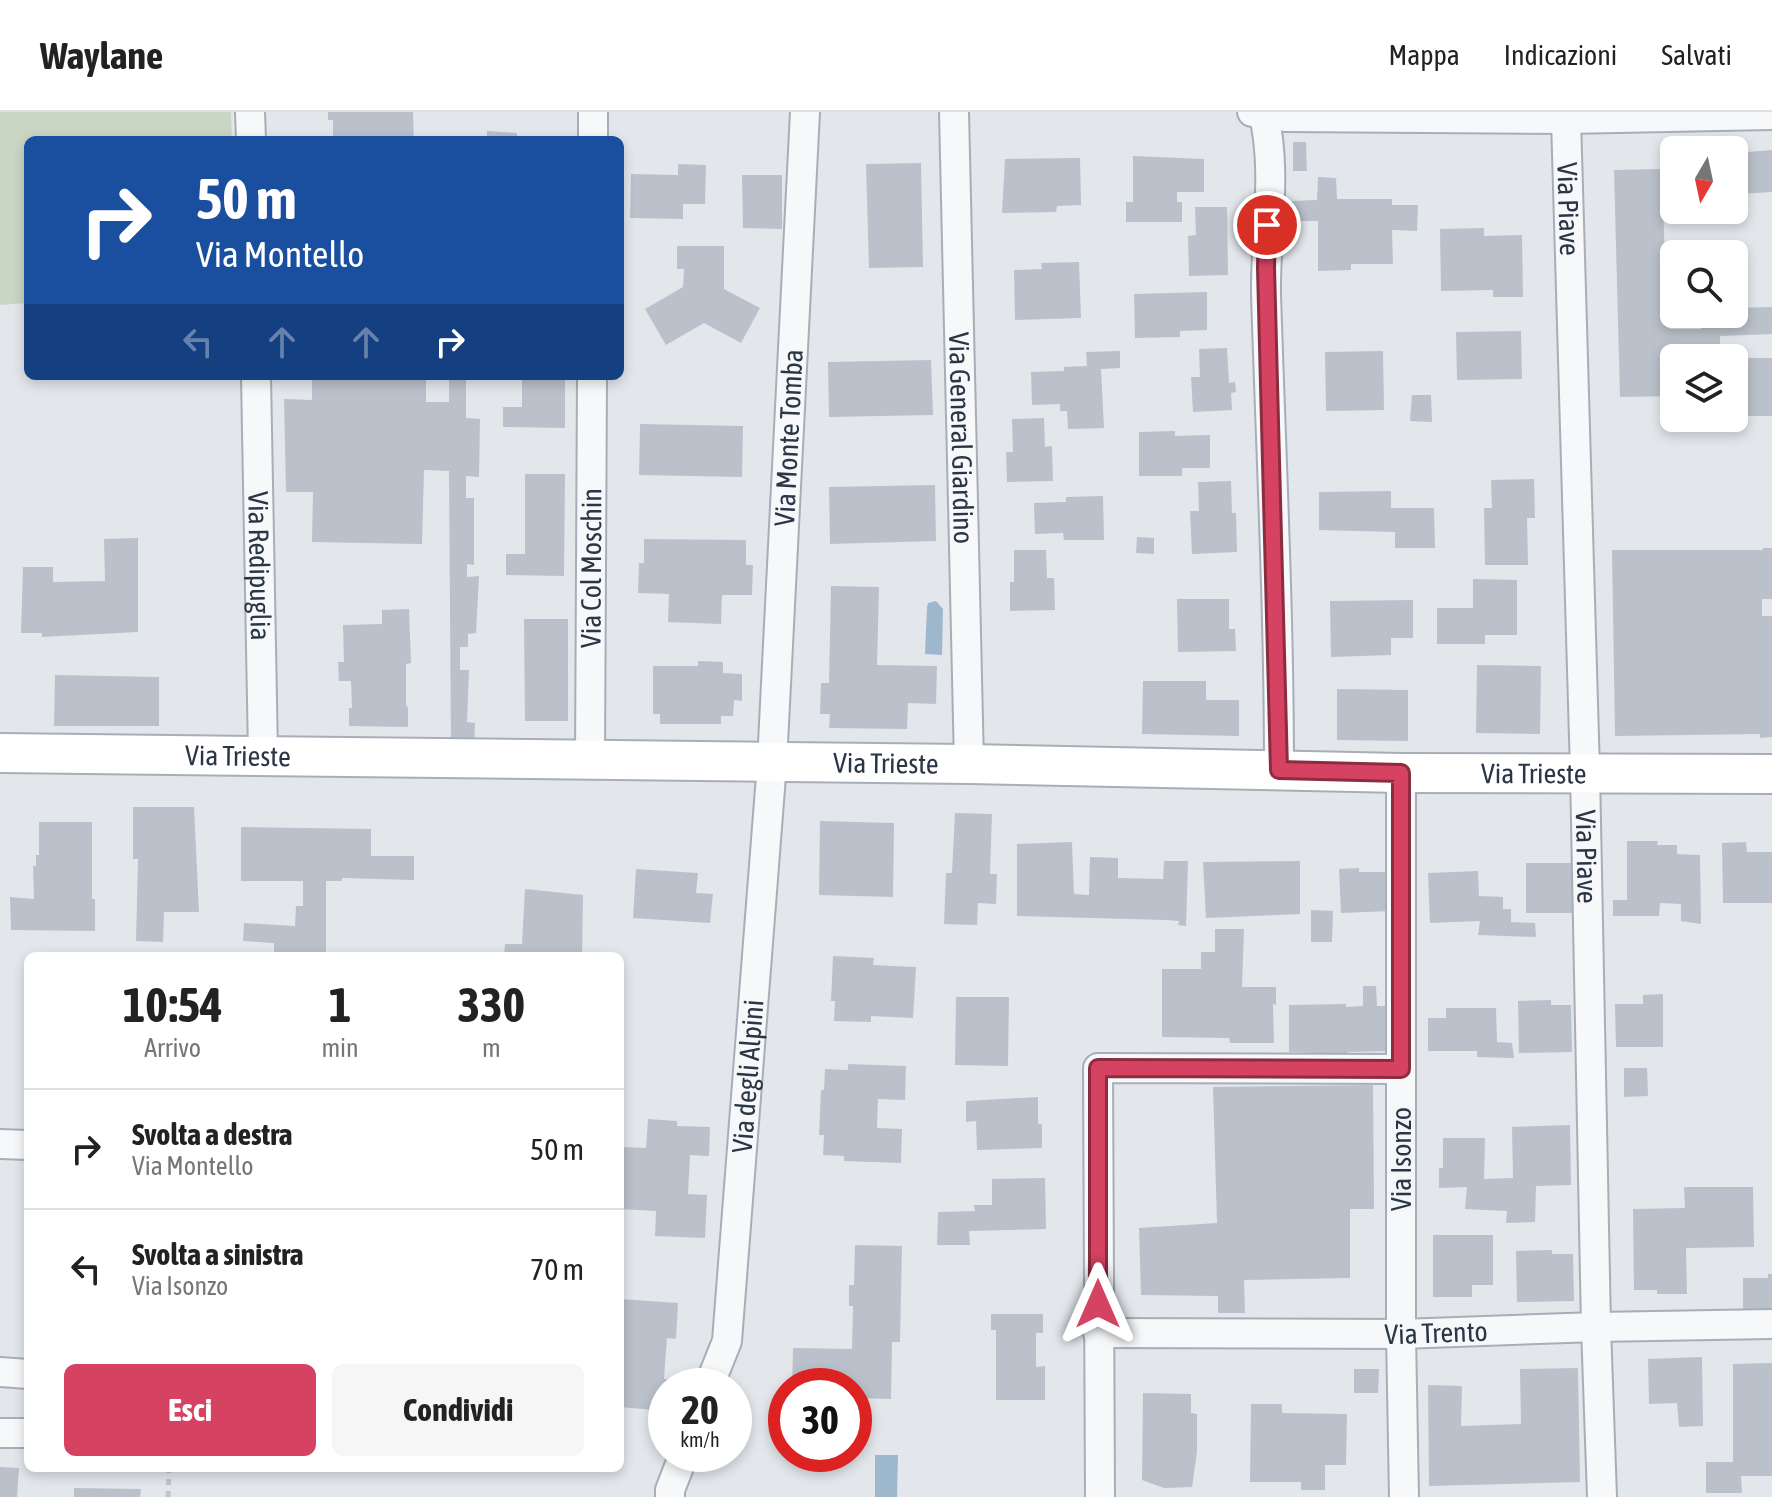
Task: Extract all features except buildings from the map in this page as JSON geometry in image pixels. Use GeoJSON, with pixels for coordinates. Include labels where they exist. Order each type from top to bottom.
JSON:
{"type":"FeatureCollection","features":[{"type":"Feature","properties":{"kind":"street"},"geometry":{"type":"LineString","coordinates":[[250,112],[251,136]]}},
{"type":"Feature","properties":{"kind":"street"},"geometry":{"type":"LineString","coordinates":[[593,112],[593,136]]}},
{"type":"Feature","properties":{"kind":"street","name":"Via Monte Tomba"},"geometry":{"type":"LineString","coordinates":[[772,763],[805,112]]}},
{"type":"Feature","properties":{"kind":"street","name":"Via General Giardino"},"geometry":{"type":"LineString","coordinates":[[954,112],[969,764]]}},
{"type":"Feature","properties":{"kind":"street"},"geometry":{"type":"LineString","coordinates":[[1279,770],[1266,268],[1269,178],[1260,112],[1285,117],[1566,119],[1772,115]]}},
{"type":"Feature","properties":{"kind":"street","name":"Via Piave"},"geometry":{"type":"LineString","coordinates":[[1566,119],[1602,1497]]}},
{"type":"Feature","properties":{"kind":"street","name":"Via Redipuglia"},"geometry":{"type":"LineString","coordinates":[[256,380],[263,754]]}},
{"type":"Feature","properties":{"kind":"street","name":"Via Col Moschin"},"geometry":{"type":"LineString","coordinates":[[590,760],[592,380]]}},
{"type":"Feature","properties":{"kind":"street","name":"Via Trieste"},"geometry":{"type":"LineString","coordinates":[[0,753],[969,764],[1401,773],[1772,774]]}},
{"type":"Feature","properties":{"kind":"street","name":"Via degli Alpini"},"geometry":{"type":"LineString","coordinates":[[716,1368],[727,1341],[772,763]]}},
{"type":"Feature","properties":{"kind":"street","name":"Via Isonzo"},"geometry":{"type":"LineString","coordinates":[[1401,773],[1404,1497]]}},
{"type":"Feature","properties":{"kind":"street"},"geometry":{"type":"LineString","coordinates":[[1100,1497],[1098,1068],[1401,1069]]}},
{"type":"Feature","properties":{"kind":"street"},"geometry":{"type":"LineString","coordinates":[[0,1144],[24,1145]]}},
{"type":"Feature","properties":{"kind":"street","name":"Via Trento"},"geometry":{"type":"LineString","coordinates":[[1098,1333],[1401,1334],[1772,1324]]}},
{"type":"Feature","properties":{"kind":"street"},"geometry":{"type":"LineString","coordinates":[[0,1372],[24,1374]]}},
{"type":"Feature","properties":{"kind":"street"},"geometry":{"type":"LineString","coordinates":[[0,1433],[24,1433]]}},
{"type":"Feature","properties":{"kind":"street"},"geometry":{"type":"LineString","coordinates":[[670,1497],[678,1472]]}},
{"type":"Feature","properties":{"kind":"path"},"geometry":{"type":"LineString","coordinates":[[168,1497],[169,1472]]}},
{"type":"Feature","properties":{"kind":"green space"},"geometry":{"type":"Polygon","coordinates":[[[0,112],[231,112],[232,136],[24,136],[24,303],[0,305],[0,112]]]}},
{"type":"Feature","properties":{"kind":"water"},"geometry":{"type":"Polygon","coordinates":[[[936,601],[943,609],[942,655],[925,654],[927,607],[928,603],[936,601]]]}},
{"type":"Feature","properties":{"kind":"water"},"geometry":{"type":"Polygon","coordinates":[[[875,1455],[898,1455],[897,1497],[875,1497],[875,1455]]]}},
{"type":"Feature","properties":{"kind":"route"},"geometry":{"type":"LineString","coordinates":[[1098,1304],[1098,1068],[1401,1069],[1401,773],[1279,770],[1267,225]]}}]}
